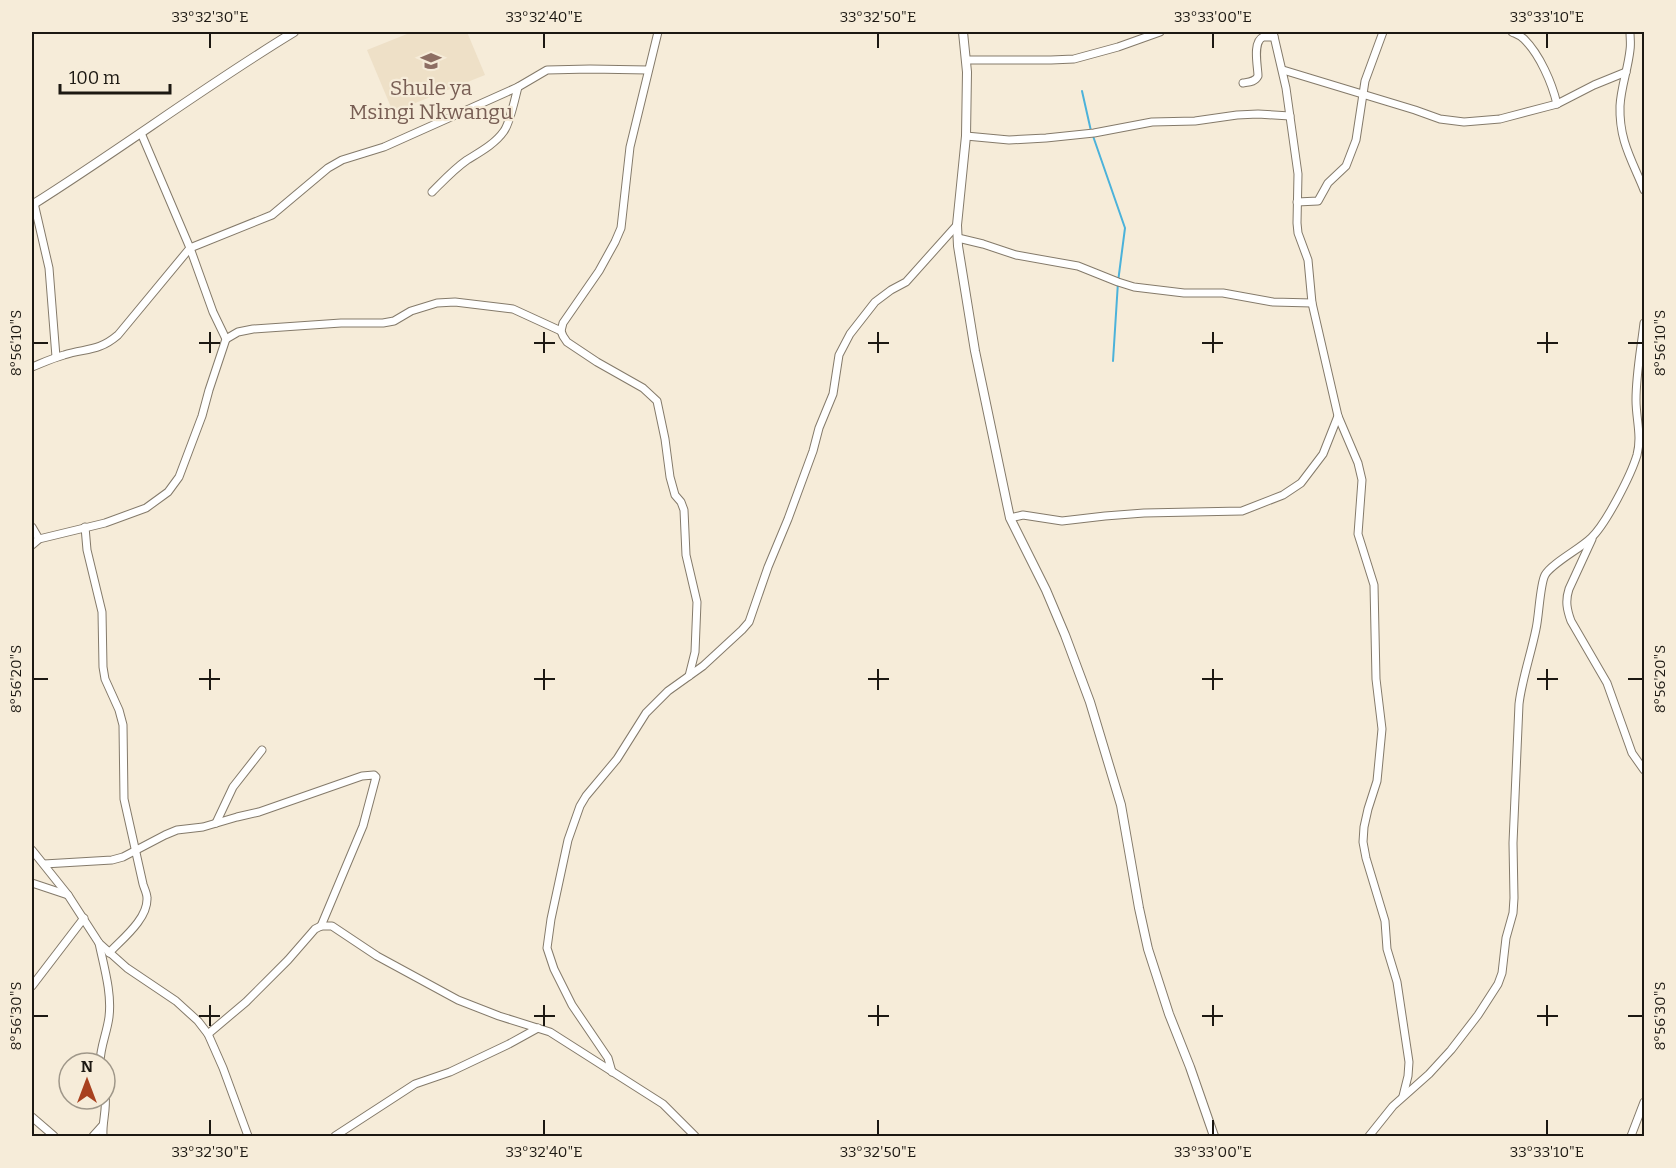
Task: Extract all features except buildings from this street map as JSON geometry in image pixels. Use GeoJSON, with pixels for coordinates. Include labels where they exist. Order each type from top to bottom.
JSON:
{"type":"FeatureCollection","features":[{"type":"Feature","properties":{"kind":"street"},"geometry":{"type":"LineString","coordinates":[[56,357],[49,268],[33,204],[283,35],[294,32]]}},
{"type":"Feature","properties":{"kind":"street"},"geometry":{"type":"LineString","coordinates":[[561,331],[563,323],[599,271],[621,228],[630,147],[658,32]]}},
{"type":"Feature","properties":{"kind":"street"},"geometry":{"type":"LineString","coordinates":[[963,32],[966,60],[966,136],[957,225],[958,238],[975,351],[1010,518],[1046,590],[1090,702],[1121,805],[1148,949],[1168,1014],[1194,1077],[1214,1137]]}},
{"type":"Feature","properties":{"kind":"street"},"geometry":{"type":"LineString","coordinates":[[966,60],[1074,59],[1160,32]]}},
{"type":"Feature","properties":{"kind":"street"},"geometry":{"type":"LineString","coordinates":[[1297,202],[1318,201],[1328,183],[1346,166],[1356,140],[1365,81],[1383,32]]}},
{"type":"Feature","properties":{"kind":"street"},"geometry":{"type":"LineString","coordinates":[[1512,32],[1530,46],[1551,83],[1557,104]]}},
{"type":"Feature","properties":{"kind":"street"},"geometry":{"type":"LineString","coordinates":[[1630,32],[1631,49],[1620,104],[1621,132],[1626,151],[1644,190]]}},
{"type":"Feature","properties":{"kind":"street"},"geometry":{"type":"LineString","coordinates":[[1243,82],[1257,80],[1259,41],[1273,34],[1283,70],[1290,116],[1298,174],[1298,233],[1308,260],[1312,303],[1338,416],[1361,473],[1358,534],[1373,578],[1375,593],[1376,679],[1382,729],[1377,782],[1365,822],[1363,842],[1385,921],[1387,949],[1396,982],[1409,1062],[1403,1096]]}},
{"type":"Feature","properties":{"kind":"street"},"geometry":{"type":"LineString","coordinates":[[32,367],[56,357],[107,344],[118,335],[190,248],[272,215],[328,168],[342,160],[384,147],[518,87],[547,70],[648,70]]}},
{"type":"Feature","properties":{"kind":"street"},"geometry":{"type":"LineString","coordinates":[[1283,70],[1440,119],[1464,123],[1500,119],[1557,104],[1626,72]]}},
{"type":"Feature","properties":{"kind":"street"},"geometry":{"type":"LineString","coordinates":[[432,192],[466,161],[504,133],[518,87]]}},
{"type":"Feature","properties":{"kind":"street"},"geometry":{"type":"LineString","coordinates":[[966,136],[1009,140],[1046,138],[1081,135],[1152,122],[1195,121],[1258,114],[1290,116]]}},
{"type":"Feature","properties":{"kind":"street"},"geometry":{"type":"LineString","coordinates":[[141,133],[226,339]]}},
{"type":"Feature","properties":{"kind":"street"},"geometry":{"type":"LineString","coordinates":[[612,1072],[608,1058],[572,1005],[547,948],[568,840],[580,806],[617,759],[646,713],[668,691],[703,666],[749,622],[813,452],[819,428],[833,394],[839,355],[850,334],[875,302],[906,282],[957,225]]}},
{"type":"Feature","properties":{"kind":"street"},"geometry":{"type":"LineString","coordinates":[[958,238],[1016,255],[1078,266],[1134,286],[1184,293],[1237,295],[1273,302],[1312,303]]}},
{"type":"Feature","properties":{"kind":"street"},"geometry":{"type":"LineString","coordinates":[[32,544],[39,539],[105,523],[146,508],[168,492],[179,477],[226,339],[238,332],[341,322],[384,323],[437,303],[456,302],[513,309],[561,331],[567,342],[643,388],[657,401],[670,477],[675,495],[684,510],[686,555],[697,602],[695,652],[689,676]]}},
{"type":"Feature","properties":{"kind":"street"},"geometry":{"type":"LineString","coordinates":[[1644,323],[1636,381],[1636,403],[1640,427],[1637,455],[1613,507],[1593,537],[1569,589],[1566,603],[1571,621],[1607,683],[1632,753],[1644,770]]}},
{"type":"Feature","properties":{"kind":"street"},"geometry":{"type":"LineString","coordinates":[[1010,518],[1023,515],[1062,521],[1144,513],[1242,511],[1283,495],[1301,483],[1323,454],[1338,416]]}},
{"type":"Feature","properties":{"kind":"street"},"geometry":{"type":"LineString","coordinates":[[32,527],[39,539]]}},
{"type":"Feature","properties":{"kind":"street"},"geometry":{"type":"LineString","coordinates":[[85,527],[87,550],[102,612],[105,679],[123,725],[124,799],[142,884],[147,897],[146,908],[137,924],[109,953]]}},
{"type":"Feature","properties":{"kind":"street"},"geometry":{"type":"LineString","coordinates":[[1369,1137],[1385,1115],[1451,1050],[1494,993],[1502,973],[1514,898],[1513,843],[1519,704],[1536,628],[1542,581],[1546,572],[1593,537]]}},
{"type":"Feature","properties":{"kind":"street"},"geometry":{"type":"LineString","coordinates":[[216,823],[233,787],[262,750]]}},
{"type":"Feature","properties":{"kind":"street"},"geometry":{"type":"LineString","coordinates":[[44,864],[112,860],[123,857],[177,830],[202,827],[259,812],[362,776],[374,775],[376,777],[363,825],[321,926]]}},
{"type":"Feature","properties":{"kind":"street"},"geometry":{"type":"LineString","coordinates":[[32,850],[68,895],[99,943],[127,968],[176,1001],[198,1021],[208,1034],[248,1137]]}},
{"type":"Feature","properties":{"kind":"street"},"geometry":{"type":"LineString","coordinates":[[32,883],[68,895]]}},
{"type":"Feature","properties":{"kind":"street"},"geometry":{"type":"LineString","coordinates":[[32,986],[84,918]]}},
{"type":"Feature","properties":{"kind":"street"},"geometry":{"type":"LineString","coordinates":[[208,1034],[246,1002],[288,960],[309,935],[321,926],[327,925],[339,929],[377,956],[458,1000],[550,1032],[663,1104],[695,1137]]}},
{"type":"Feature","properties":{"kind":"street"},"geometry":{"type":"LineString","coordinates":[[99,943],[110,1003],[101,1051]]}},
{"type":"Feature","properties":{"kind":"street"},"geometry":{"type":"LineString","coordinates":[[335,1137],[415,1084],[450,1072],[538,1028]]}},
{"type":"Feature","properties":{"kind":"street"},"geometry":{"type":"LineString","coordinates":[[1631,1137],[1644,1102]]}},
{"type":"Feature","properties":{"kind":"street"},"geometry":{"type":"LineString","coordinates":[[93,1137],[102,1126],[106,1111]]}},
{"type":"Feature","properties":{"kind":"street"},"geometry":{"type":"LineString","coordinates":[[32,1117],[54,1137]]}},
{"type":"Feature","properties":{"kind":"street"},"geometry":{"type":"LineString","coordinates":[[102,1126],[103,1137]]}},
{"type":"Feature","properties":{"kind":"shaded area"},"geometry":{"type":"Polygon","coordinates":[[[412,32],[467,32],[485,75],[393,112],[367,50],[412,32]]]}},
{"type":"Feature","properties":{"kind":"waterway"},"geometry":{"type":"LineString","coordinates":[[1082,91],[1091,131]]}},
{"type":"Feature","properties":{"kind":"waterway"},"geometry":{"type":"LineString","coordinates":[[1093,136],[1125,228],[1118,282],[1113,361]]}},
{"type":"Feature","properties":{"kind":"place","name":"Shule ya Msingi Nkwangu"},"geometry":{"type":"Point","coordinates":[431,61]}}]}
